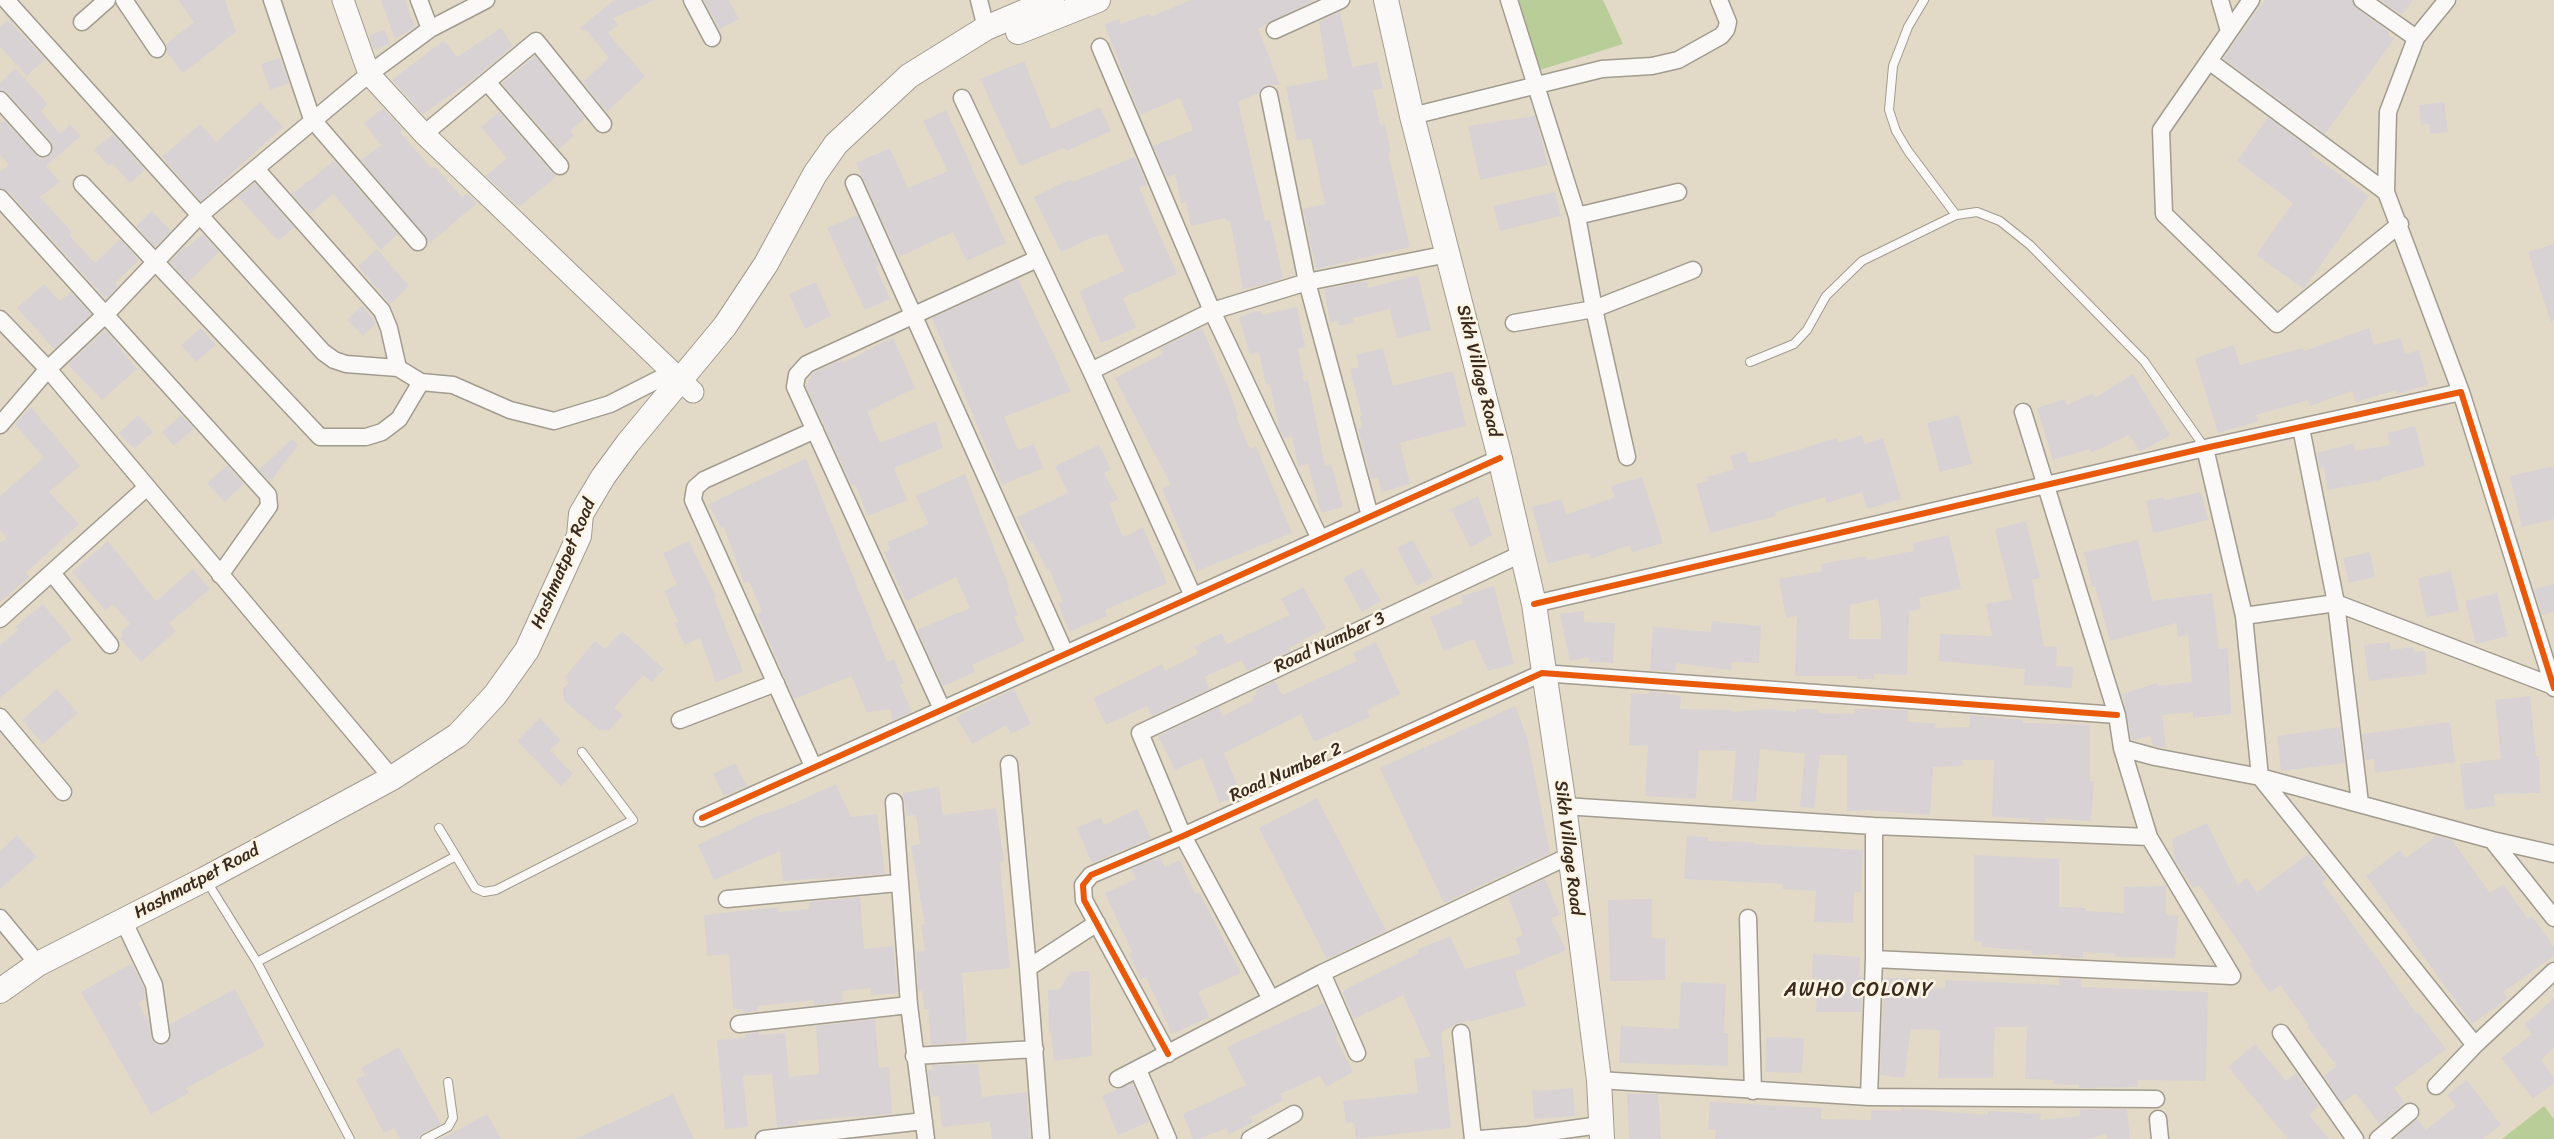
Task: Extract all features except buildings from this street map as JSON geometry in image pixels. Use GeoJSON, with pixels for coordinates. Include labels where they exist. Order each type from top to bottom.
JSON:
{"type":"FeatureCollection","features":[{"type":"Feature","properties":{"kind":"main road"},"geometry":{"type":"LineString","coordinates":[[914,83],[986,28],[1052,0]]}},
{"type":"Feature","properties":{"kind":"main road"},"geometry":{"type":"LineString","coordinates":[[914,83],[991,43],[1098,0]]}},
{"type":"Feature","properties":{"kind":"main road","name":"Sikh Village Road"},"geometry":{"type":"LineString","coordinates":[[1386,0],[1412,116],[1500,458],[1534,604],[1542,673],[1564,806],[1599,1080],[1601,1132]]}},
{"type":"Feature","properties":{"kind":"main road","name":"Hashmatpet Road"},"geometry":{"type":"LineString","coordinates":[[0,991],[38,964],[205,879],[392,778],[458,735],[495,695],[527,650],[579,537],[594,523],[615,486],[641,452],[681,382],[740,334],[849,150],[914,83]]}},
{"type":"Feature","properties":{"kind":"street"},"geometry":{"type":"LineString","coordinates":[[6,0],[334,360],[346,364],[398,368],[421,382],[453,386],[510,410],[554,421],[681,382],[424,134],[369,74],[343,0]]}},
{"type":"Feature","properties":{"kind":"street"},"geometry":{"type":"LineString","coordinates":[[82,22],[107,0]]}},
{"type":"Feature","properties":{"kind":"street"},"geometry":{"type":"LineString","coordinates":[[124,0],[157,49]]}},
{"type":"Feature","properties":{"kind":"street"},"geometry":{"type":"LineString","coordinates":[[272,0],[312,120],[418,242]]}},
{"type":"Feature","properties":{"kind":"street"},"geometry":{"type":"LineString","coordinates":[[419,0],[430,30]]}},
{"type":"Feature","properties":{"kind":"street"},"geometry":{"type":"LineString","coordinates":[[0,425],[48,369],[106,314],[200,215],[369,74],[430,30],[486,0]]}},
{"type":"Feature","properties":{"kind":"street"},"geometry":{"type":"LineString","coordinates":[[692,0],[712,38]]}},
{"type":"Feature","properties":{"kind":"street"},"geometry":{"type":"LineString","coordinates":[[979,0],[986,28]]}},
{"type":"Feature","properties":{"kind":"street"},"geometry":{"type":"LineString","coordinates":[[1275,30],[1341,0]]}},
{"type":"Feature","properties":{"kind":"street"},"geometry":{"type":"LineString","coordinates":[[1509,0],[1577,216],[1594,309],[1627,457]]}},
{"type":"Feature","properties":{"kind":"street"},"geometry":{"type":"LineString","coordinates":[[1412,116],[1602,69],[1652,66],[1678,60],[1721,36],[1726,30],[1728,22],[1719,0]]}},
{"type":"Feature","properties":{"kind":"street"},"geometry":{"type":"LineString","coordinates":[[2220,0],[2229,31]]}},
{"type":"Feature","properties":{"kind":"street"},"geometry":{"type":"LineString","coordinates":[[2251,0],[2161,130],[2164,214],[2277,324],[2400,224]]}},
{"type":"Feature","properties":{"kind":"street"},"geometry":{"type":"LineString","coordinates":[[2362,0],[2416,38]]}},
{"type":"Feature","properties":{"kind":"street"},"geometry":{"type":"LineString","coordinates":[[2447,0],[2416,38],[2388,112],[2386,192],[2400,224],[2461,392],[2553,687]]}},
{"type":"Feature","properties":{"kind":"street"},"geometry":{"type":"LineString","coordinates":[[424,134],[536,41],[603,124]]}},
{"type":"Feature","properties":{"kind":"street"},"geometry":{"type":"LineString","coordinates":[[1100,47],[1212,311],[1320,538]]}},
{"type":"Feature","properties":{"kind":"street"},"geometry":{"type":"LineString","coordinates":[[2209,61],[2386,192]]}},
{"type":"Feature","properties":{"kind":"street"},"geometry":{"type":"LineString","coordinates":[[487,82],[560,166]]}},
{"type":"Feature","properties":{"kind":"street"},"geometry":{"type":"LineString","coordinates":[[1269,95],[1308,282],[1370,516]]}},
{"type":"Feature","properties":{"kind":"street"},"geometry":{"type":"LineString","coordinates":[[962,98],[1091,371],[1193,596]]}},
{"type":"Feature","properties":{"kind":"street"},"geometry":{"type":"LineString","coordinates":[[0,100],[43,148]]}},
{"type":"Feature","properties":{"kind":"street"},"geometry":{"type":"LineString","coordinates":[[256,169],[382,310],[389,328],[398,368]]}},
{"type":"Feature","properties":{"kind":"street"},"geometry":{"type":"LineString","coordinates":[[854,183],[1065,653]]}},
{"type":"Feature","properties":{"kind":"street"},"geometry":{"type":"LineString","coordinates":[[82,184],[320,437],[366,437],[382,432],[399,419],[421,382]]}},
{"type":"Feature","properties":{"kind":"street"},"geometry":{"type":"LineString","coordinates":[[1577,216],[1677,192]]}},
{"type":"Feature","properties":{"kind":"street"},"geometry":{"type":"LineString","coordinates":[[0,198],[270,500],[269,506],[220,575]]}},
{"type":"Feature","properties":{"kind":"street"},"geometry":{"type":"LineString","coordinates":[[1091,371],[1212,311],[1308,282],[1448,254]]}},
{"type":"Feature","properties":{"kind":"street"},"geometry":{"type":"LineString","coordinates":[[942,708],[795,387],[796,375],[807,364],[1037,260]]}},
{"type":"Feature","properties":{"kind":"street"},"geometry":{"type":"LineString","coordinates":[[1514,322],[1594,309],[1694,270]]}},
{"type":"Feature","properties":{"kind":"street"},"geometry":{"type":"LineString","coordinates":[[0,319],[48,369],[392,778]]}},
{"type":"Feature","properties":{"kind":"street"},"geometry":{"type":"LineString","coordinates":[[1534,604],[2205,448],[2461,392]]}},
{"type":"Feature","properties":{"kind":"street"},"geometry":{"type":"LineString","coordinates":[[1874,959],[2232,976],[2149,837],[2122,747],[2117,715],[2044,486],[2023,412]]}},
{"type":"Feature","properties":{"kind":"street"},"geometry":{"type":"LineString","coordinates":[[2301,428],[2336,603],[2360,803]]}},
{"type":"Feature","properties":{"kind":"street"},"geometry":{"type":"LineString","coordinates":[[813,766],[693,500],[695,488],[704,480],[815,430]]}},
{"type":"Feature","properties":{"kind":"street"},"geometry":{"type":"LineString","coordinates":[[2205,448],[2244,616],[2260,777],[2475,1045]]}},
{"type":"Feature","properties":{"kind":"street"},"geometry":{"type":"LineString","coordinates":[[702,818],[1500,458]]}},
{"type":"Feature","properties":{"kind":"street"},"geometry":{"type":"LineString","coordinates":[[0,619],[147,487]]}},
{"type":"Feature","properties":{"kind":"street","name":"Road Number 3"},"geometry":{"type":"LineString","coordinates":[[1183,836],[1140,733],[1521,554]]}},
{"type":"Feature","properties":{"kind":"street"},"geometry":{"type":"LineString","coordinates":[[52,573],[110,645]]}},
{"type":"Feature","properties":{"kind":"street"},"geometry":{"type":"LineString","coordinates":[[2244,616],[2336,603],[2553,687]]}},
{"type":"Feature","properties":{"kind":"street"},"geometry":{"type":"LineString","coordinates":[[1542,673],[2117,715]]}},
{"type":"Feature","properties":{"kind":"street","name":"Road Number 2"},"geometry":{"type":"LineString","coordinates":[[1097,923],[1084,900],[1083,885],[1091,875],[1183,836],[1542,673]]}},
{"type":"Feature","properties":{"kind":"street"},"geometry":{"type":"LineString","coordinates":[[680,720],[776,683]]}},
{"type":"Feature","properties":{"kind":"street"},"geometry":{"type":"LineString","coordinates":[[0,717],[63,792]]}},
{"type":"Feature","properties":{"kind":"street"},"geometry":{"type":"LineString","coordinates":[[2122,747],[2155,757],[2260,777],[2492,840],[2554,854]]}},
{"type":"Feature","properties":{"kind":"street"},"geometry":{"type":"LineString","coordinates":[[1009,764],[1041,1139]]}},
{"type":"Feature","properties":{"kind":"street"},"geometry":{"type":"LineString","coordinates":[[894,802],[898,884],[909,1005],[926,1139]]}},
{"type":"Feature","properties":{"kind":"street"},"geometry":{"type":"LineString","coordinates":[[1564,806],[1874,826],[2149,837]]}},
{"type":"Feature","properties":{"kind":"street"},"geometry":{"type":"LineString","coordinates":[[1869,1097],[1874,959],[1874,826]]}},
{"type":"Feature","properties":{"kind":"street"},"geometry":{"type":"LineString","coordinates":[[1183,836],[1271,999]]}},
{"type":"Feature","properties":{"kind":"street"},"geometry":{"type":"LineString","coordinates":[[2492,840],[2554,918]]}},
{"type":"Feature","properties":{"kind":"street"},"geometry":{"type":"LineString","coordinates":[[1118,1079],[1271,999],[1569,856]]}},
{"type":"Feature","properties":{"kind":"street"},"geometry":{"type":"LineString","coordinates":[[727,898],[898,884]]}},
{"type":"Feature","properties":{"kind":"street"},"geometry":{"type":"LineString","coordinates":[[0,918],[38,964]]}},
{"type":"Feature","properties":{"kind":"street"},"geometry":{"type":"LineString","coordinates":[[1748,918],[1753,1091]]}},
{"type":"Feature","properties":{"kind":"street"},"geometry":{"type":"LineString","coordinates":[[123,920],[154,985],[161,1035]]}},
{"type":"Feature","properties":{"kind":"street"},"geometry":{"type":"LineString","coordinates":[[1028,968],[1097,923],[1168,1054]]}},
{"type":"Feature","properties":{"kind":"street"},"geometry":{"type":"LineString","coordinates":[[2436,1086],[2475,1045],[2554,971]]}},
{"type":"Feature","properties":{"kind":"street"},"geometry":{"type":"LineString","coordinates":[[1322,974],[1357,1053]]}},
{"type":"Feature","properties":{"kind":"street"},"geometry":{"type":"LineString","coordinates":[[739,1024],[909,1005]]}},
{"type":"Feature","properties":{"kind":"street"},"geometry":{"type":"LineString","coordinates":[[1461,1033],[1473,1139]]}},
{"type":"Feature","properties":{"kind":"street"},"geometry":{"type":"LineString","coordinates":[[2281,1033],[2355,1139]]}},
{"type":"Feature","properties":{"kind":"street"},"geometry":{"type":"LineString","coordinates":[[914,1056],[1035,1049]]}},
{"type":"Feature","properties":{"kind":"street"},"geometry":{"type":"LineString","coordinates":[[1138,1070],[1168,1139]]}},
{"type":"Feature","properties":{"kind":"street"},"geometry":{"type":"LineString","coordinates":[[1599,1080],[1869,1097],[2156,1099]]}},
{"type":"Feature","properties":{"kind":"street"},"geometry":{"type":"LineString","coordinates":[[2378,1139],[2410,1112]]}},
{"type":"Feature","properties":{"kind":"street"},"geometry":{"type":"LineString","coordinates":[[1250,1139],[1294,1114]]}},
{"type":"Feature","properties":{"kind":"street"},"geometry":{"type":"LineString","coordinates":[[2158,1119],[2160,1139]]}},
{"type":"Feature","properties":{"kind":"street"},"geometry":{"type":"LineString","coordinates":[[764,1139],[924,1121]]}},
{"type":"Feature","properties":{"kind":"street"},"geometry":{"type":"LineString","coordinates":[[1480,1139],[1601,1132]]}},
{"type":"Feature","properties":{"kind":"lane"},"geometry":{"type":"LineString","coordinates":[[1924,0],[1908,27],[1893,66],[1889,110],[1896,131],[1908,151],[1956,215]]}},
{"type":"Feature","properties":{"kind":"lane"},"geometry":{"type":"LineString","coordinates":[[1750,362],[1794,344],[1807,330],[1826,296],[1863,261],[1956,215],[1977,212],[2001,221],[2030,245],[2144,361],[2205,448]]}},
{"type":"Feature","properties":{"kind":"lane"},"geometry":{"type":"LineString","coordinates":[[439,828],[476,888],[484,892],[496,890],[633,820],[582,752]]}},
{"type":"Feature","properties":{"kind":"lane"},"geometry":{"type":"LineString","coordinates":[[257,962],[456,856]]}},
{"type":"Feature","properties":{"kind":"lane"},"geometry":{"type":"LineString","coordinates":[[205,879],[257,962],[350,1139]]}},
{"type":"Feature","properties":{"kind":"lane"},"geometry":{"type":"LineString","coordinates":[[424,1139],[448,1127],[453,1118],[448,1082]]}},
{"type":"Feature","properties":{"kind":"green space"},"geometry":{"type":"Polygon","coordinates":[[[1519,0],[1603,0],[1623,44],[1540,70],[1519,0]]]}},
{"type":"Feature","properties":{"kind":"green space"},"geometry":{"type":"Polygon","coordinates":[[[2544,1106],[2554,1119],[2554,1139],[2502,1139],[2544,1106]]]}},
{"type":"Feature","properties":{"kind":"cycle path"},"geometry":{"type":"LineString","coordinates":[[1534,604],[2205,448],[2461,392],[2554,688]]}},
{"type":"Feature","properties":{"kind":"cycle path"},"geometry":{"type":"LineString","coordinates":[[702,818],[1500,458]]}},
{"type":"Feature","properties":{"kind":"cycle path"},"geometry":{"type":"LineString","coordinates":[[1168,1054],[1084,900],[1083,885],[1091,875],[1183,836],[1542,673],[2117,715]]}},
{"type":"Feature","properties":{"kind":"district","name":"AWHO COLONY"},"geometry":{"type":"Point","coordinates":[1859,991]}}]}
